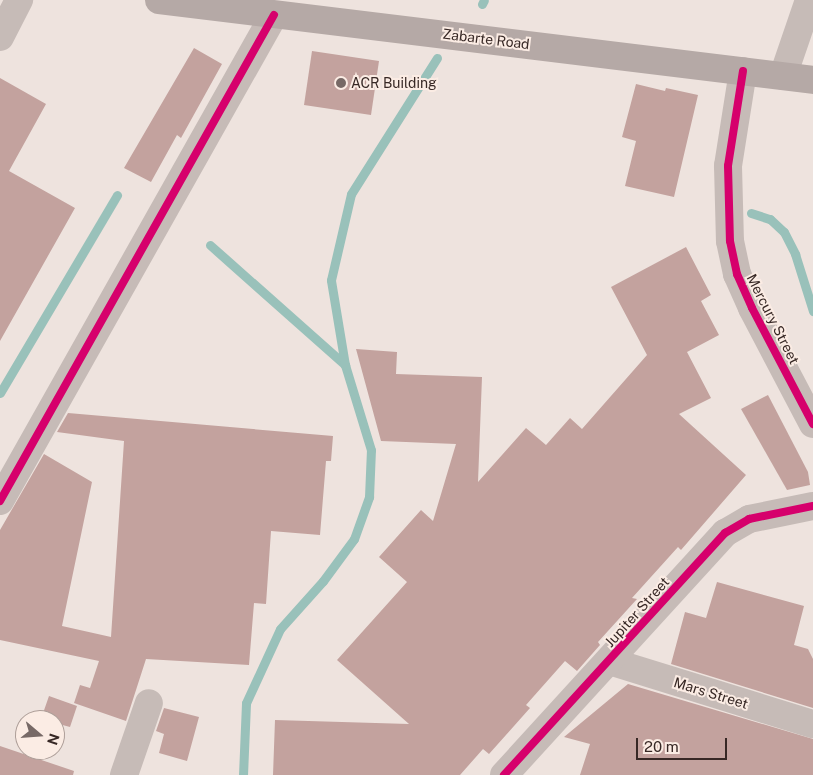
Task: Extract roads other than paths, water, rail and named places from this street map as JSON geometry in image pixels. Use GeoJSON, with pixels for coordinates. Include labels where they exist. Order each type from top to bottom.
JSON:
{"type":"FeatureCollection","features":[{"type":"Feature","properties":{"kind":"main road","name":"Zabarte Road"},"geometry":{"type":"LineString","coordinates":[[159,0],[195,2],[274,15],[813,80]]}},
{"type":"Feature","properties":{"kind":"street"},"geometry":{"type":"LineString","coordinates":[[0,37],[19,0]]}},
{"type":"Feature","properties":{"kind":"street"},"geometry":{"type":"LineString","coordinates":[[783,76],[809,0]]}},
{"type":"Feature","properties":{"kind":"street"},"geometry":{"type":"LineString","coordinates":[[0,501],[274,15]]}},
{"type":"Feature","properties":{"kind":"street","name":"Mercury Street"},"geometry":{"type":"LineString","coordinates":[[743,71],[728,166],[728,213],[732,249],[737,274],[752,308],[813,424]]}},
{"type":"Feature","properties":{"kind":"street","name":"Jupiter Street"},"geometry":{"type":"LineString","coordinates":[[504,775],[725,533],[749,519],[813,506]]}},
{"type":"Feature","properties":{"kind":"street","name":"Mars Street"},"geometry":{"type":"LineString","coordinates":[[609,661],[813,724]]}},
{"type":"Feature","properties":{"kind":"street"},"geometry":{"type":"LineString","coordinates":[[124,775],[149,703]]}},
{"type":"Feature","properties":{"kind":"waterway"},"geometry":{"type":"LineString","coordinates":[[482,4],[484,0]]}},
{"type":"Feature","properties":{"kind":"waterway"},"geometry":{"type":"LineString","coordinates":[[243,775],[246,703],[280,629],[323,581],[354,539],[369,497],[371,450],[345,365],[331,280],[351,194],[437,58]]}},
{"type":"Feature","properties":{"kind":"waterway"},"geometry":{"type":"LineString","coordinates":[[0,393],[117,195]]}},
{"type":"Feature","properties":{"kind":"waterway"},"geometry":{"type":"LineString","coordinates":[[751,213],[770,219],[784,232],[795,254],[813,311]]}},
{"type":"Feature","properties":{"kind":"waterway"},"geometry":{"type":"LineString","coordinates":[[210,245],[345,365]]}},
{"type":"Feature","properties":{"kind":"place","name":"ACR Building"},"geometry":{"type":"Point","coordinates":[341,83]}}]}
